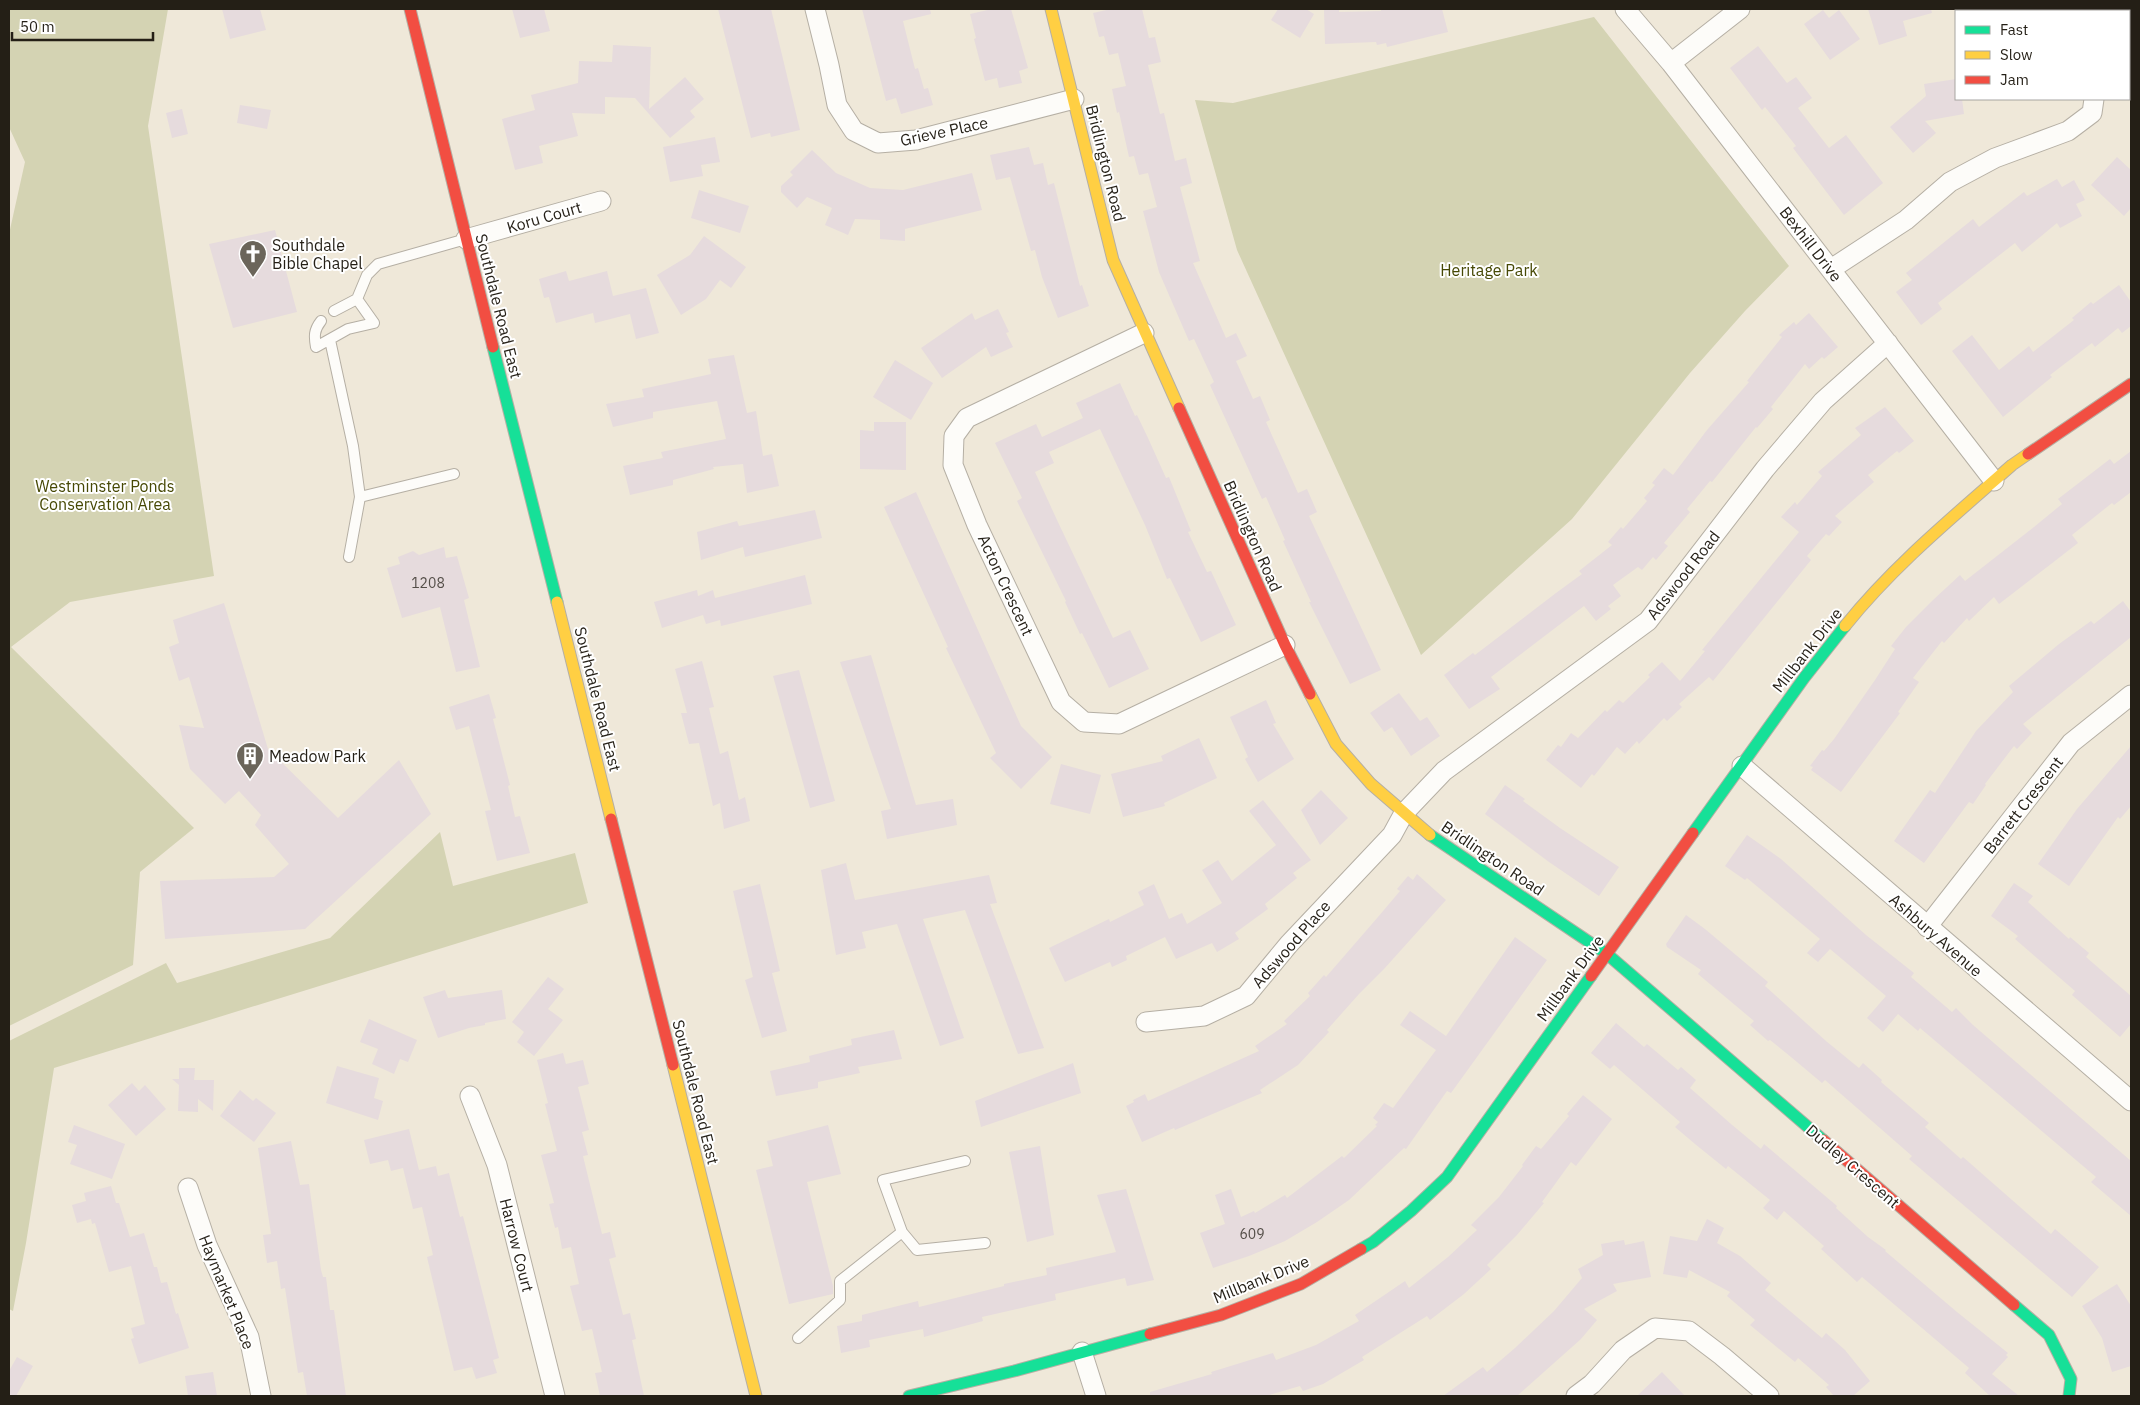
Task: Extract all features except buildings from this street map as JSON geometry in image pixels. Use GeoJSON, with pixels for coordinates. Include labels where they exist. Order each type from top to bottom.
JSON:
{"type":"FeatureCollection","features":[{"type":"Feature","properties":{"kind":"street","name":"Southdale Road East"},"geometry":{"type":"LineString","coordinates":[[410,9],[756,1396]]}},
{"type":"Feature","properties":{"kind":"street","name":"Grieve Place"},"geometry":{"type":"LineString","coordinates":[[815,9],[830,65],[837,105],[854,131],[878,143],[916,140],[1074,99]]}},
{"type":"Feature","properties":{"kind":"street","name":"Bridlington Road"},"geometry":{"type":"LineString","coordinates":[[1051,9],[1113,260],[1285,646],[1336,744],[1371,784],[1423,830],[1607,954]]}},
{"type":"Feature","properties":{"kind":"street","name":"Bexhill Drive"},"geometry":{"type":"LineString","coordinates":[[1625,9],[1671,63],[1994,481]]}},
{"type":"Feature","properties":{"kind":"street"},"geometry":{"type":"LineString","coordinates":[[1671,63],[1740,9]]}},
{"type":"Feature","properties":{"kind":"street"},"geometry":{"type":"LineString","coordinates":[[1831,269],[1906,220],[1950,182],[1995,158],[2068,130],[2092,113],[2094,100]]}},
{"type":"Feature","properties":{"kind":"street","name":"Koru Court"},"geometry":{"type":"LineString","coordinates":[[466,239],[601,201]]}},
{"type":"Feature","properties":{"kind":"street","name":"Acton Crescent"},"geometry":{"type":"LineString","coordinates":[[1144,332],[967,418],[954,436],[953,465],[977,525],[1061,702],[1084,722],[1119,724],[1285,646]]}},
{"type":"Feature","properties":{"kind":"street","name":"Adswood Road"},"geometry":{"type":"LineString","coordinates":[[1404,813],[1444,771],[1648,621],[1765,469],[1822,401],[1888,344]]}},
{"type":"Feature","properties":{"kind":"street","name":"Millbank Drive"},"geometry":{"type":"LineString","coordinates":[[909,1396],[1221,1315],[1301,1284],[1373,1242],[1411,1212],[1446,1178],[1804,678],[1862,605],[1912,554],[2012,465],[2131,384]]}},
{"type":"Feature","properties":{"kind":"street","name":"Barrett Crescent"},"geometry":{"type":"LineString","coordinates":[[1927,928],[2071,743],[2131,695]]}},
{"type":"Feature","properties":{"kind":"street","name":"Ashbury Avenue"},"geometry":{"type":"LineString","coordinates":[[1742,766],[1927,928],[2131,1101]]}},
{"type":"Feature","properties":{"kind":"street","name":"Adswood Place"},"geometry":{"type":"LineString","coordinates":[[1146,1022],[1204,1016],[1246,996],[1289,944],[1392,835],[1404,813]]}},
{"type":"Feature","properties":{"kind":"street","name":"Dudley Crescent"},"geometry":{"type":"LineString","coordinates":[[1607,954],[2049,1335],[2071,1378],[2069,1396]]}},
{"type":"Feature","properties":{"kind":"street","name":"Harrow Court"},"geometry":{"type":"LineString","coordinates":[[470,1096],[497,1165],[555,1396]]}},
{"type":"Feature","properties":{"kind":"street","name":"Haymarket Place"},"geometry":{"type":"LineString","coordinates":[[188,1188],[208,1245],[249,1337],[261,1396]]}},
{"type":"Feature","properties":{"kind":"street"},"geometry":{"type":"LineString","coordinates":[[1576,1396],[1592,1384],[1623,1350],[1655,1328],[1689,1331],[1769,1396]]}},
{"type":"Feature","properties":{"kind":"street"},"geometry":{"type":"LineString","coordinates":[[1082,1352],[1096,1396]]}},
{"type":"Feature","properties":{"kind":"lane","name":"Koru Court"},"geometry":{"type":"LineString","coordinates":[[357,299],[367,275],[378,264],[466,239]]}},
{"type":"Feature","properties":{"kind":"lane"},"geometry":{"type":"LineString","coordinates":[[321,321],[316,328],[314,336],[316,347],[348,329],[374,323],[357,299],[334,311]]}},
{"type":"Feature","properties":{"kind":"lane"},"geometry":{"type":"LineString","coordinates":[[330,340],[353,446],[360,497],[349,557]]}},
{"type":"Feature","properties":{"kind":"lane"},"geometry":{"type":"LineString","coordinates":[[360,497],[454,474]]}},
{"type":"Feature","properties":{"kind":"lane"},"geometry":{"type":"LineString","coordinates":[[965,1161],[883,1180],[902,1232],[917,1250],[985,1243]]}},
{"type":"Feature","properties":{"kind":"lane"},"geometry":{"type":"LineString","coordinates":[[798,1338],[840,1300],[840,1281],[902,1232]]}},
{"type":"Feature","properties":{"kind":"green space","name":"Westminster Ponds Conservation Area"},"geometry":{"type":"Polygon","coordinates":[[[9,9],[168,9],[148,126],[214,576],[70,602],[11,647],[194,828],[140,872],[133,965],[9,1026],[9,234],[25,162],[9,127],[9,9]]]}},
{"type":"Feature","properties":{"kind":"green space","name":"Heritage Park"},"geometry":{"type":"Polygon","coordinates":[[[1594,17],[1789,266],[1745,311],[1690,373],[1572,519],[1421,655],[1237,250],[1195,100],[1233,103],[1594,17]]]}},
{"type":"Feature","properties":{"kind":"green space"},"geometry":{"type":"Polygon","coordinates":[[[440,832],[453,886],[575,853],[588,903],[54,1068],[26,1243],[13,1311],[9,1309],[9,1041],[166,963],[177,983],[330,938],[440,832]]]}},
{"type":"Feature","properties":{"kind":"traffic: fast"},"geometry":{"type":"LineString","coordinates":[[493,347],[557,602]]}},
{"type":"Feature","properties":{"kind":"traffic: fast"},"geometry":{"type":"LineString","coordinates":[[1693,833],[1804,678],[1845,626]]}},
{"type":"Feature","properties":{"kind":"traffic: fast"},"geometry":{"type":"LineString","coordinates":[[1430,835],[1607,954],[1823,1140]]}},
{"type":"Feature","properties":{"kind":"traffic: fast"},"geometry":{"type":"LineString","coordinates":[[1361,1249],[1373,1242],[1411,1211],[1447,1177],[1591,976]]}},
{"type":"Feature","properties":{"kind":"traffic: fast"},"geometry":{"type":"LineString","coordinates":[[2014,1305],[2049,1335],[2071,1379],[2069,1396]]}},
{"type":"Feature","properties":{"kind":"traffic: fast"},"geometry":{"type":"LineString","coordinates":[[909,1396],[1014,1371],[1150,1334]]}},
{"type":"Feature","properties":{"kind":"traffic: slow"},"geometry":{"type":"LineString","coordinates":[[1051,9],[1113,260],[1179,408]]}},
{"type":"Feature","properties":{"kind":"traffic: slow"},"geometry":{"type":"LineString","coordinates":[[1845,626],[1883,583],[1925,542],[2012,465],[2028,454]]}},
{"type":"Feature","properties":{"kind":"traffic: slow"},"geometry":{"type":"LineString","coordinates":[[557,602],[611,819]]}},
{"type":"Feature","properties":{"kind":"traffic: slow"},"geometry":{"type":"LineString","coordinates":[[1310,694],[1336,744],[1371,784],[1430,835]]}},
{"type":"Feature","properties":{"kind":"traffic: slow"},"geometry":{"type":"LineString","coordinates":[[673,1065],[756,1396]]}},
{"type":"Feature","properties":{"kind":"traffic: jam"},"geometry":{"type":"LineString","coordinates":[[410,9],[493,347]]}},
{"type":"Feature","properties":{"kind":"traffic: jam"},"geometry":{"type":"LineString","coordinates":[[2028,454],[2131,384]]}},
{"type":"Feature","properties":{"kind":"traffic: jam"},"geometry":{"type":"LineString","coordinates":[[1179,408],[1285,645],[1310,694]]}},
{"type":"Feature","properties":{"kind":"traffic: jam"},"geometry":{"type":"LineString","coordinates":[[611,819],[673,1065]]}},
{"type":"Feature","properties":{"kind":"traffic: jam"},"geometry":{"type":"LineString","coordinates":[[1591,976],[1693,833]]}},
{"type":"Feature","properties":{"kind":"traffic: jam"},"geometry":{"type":"LineString","coordinates":[[1823,1140],[2014,1305]]}},
{"type":"Feature","properties":{"kind":"traffic: jam"},"geometry":{"type":"LineString","coordinates":[[1150,1334],[1221,1315],[1301,1284],[1361,1249]]}},
{"type":"Feature","properties":{"kind":"place","name":"Southdale Bible Chapel"},"geometry":{"type":"Point","coordinates":[253,278]}},
{"type":"Feature","properties":{"kind":"place","name":"Meadow Park"},"geometry":{"type":"Point","coordinates":[250,780]}}]}
